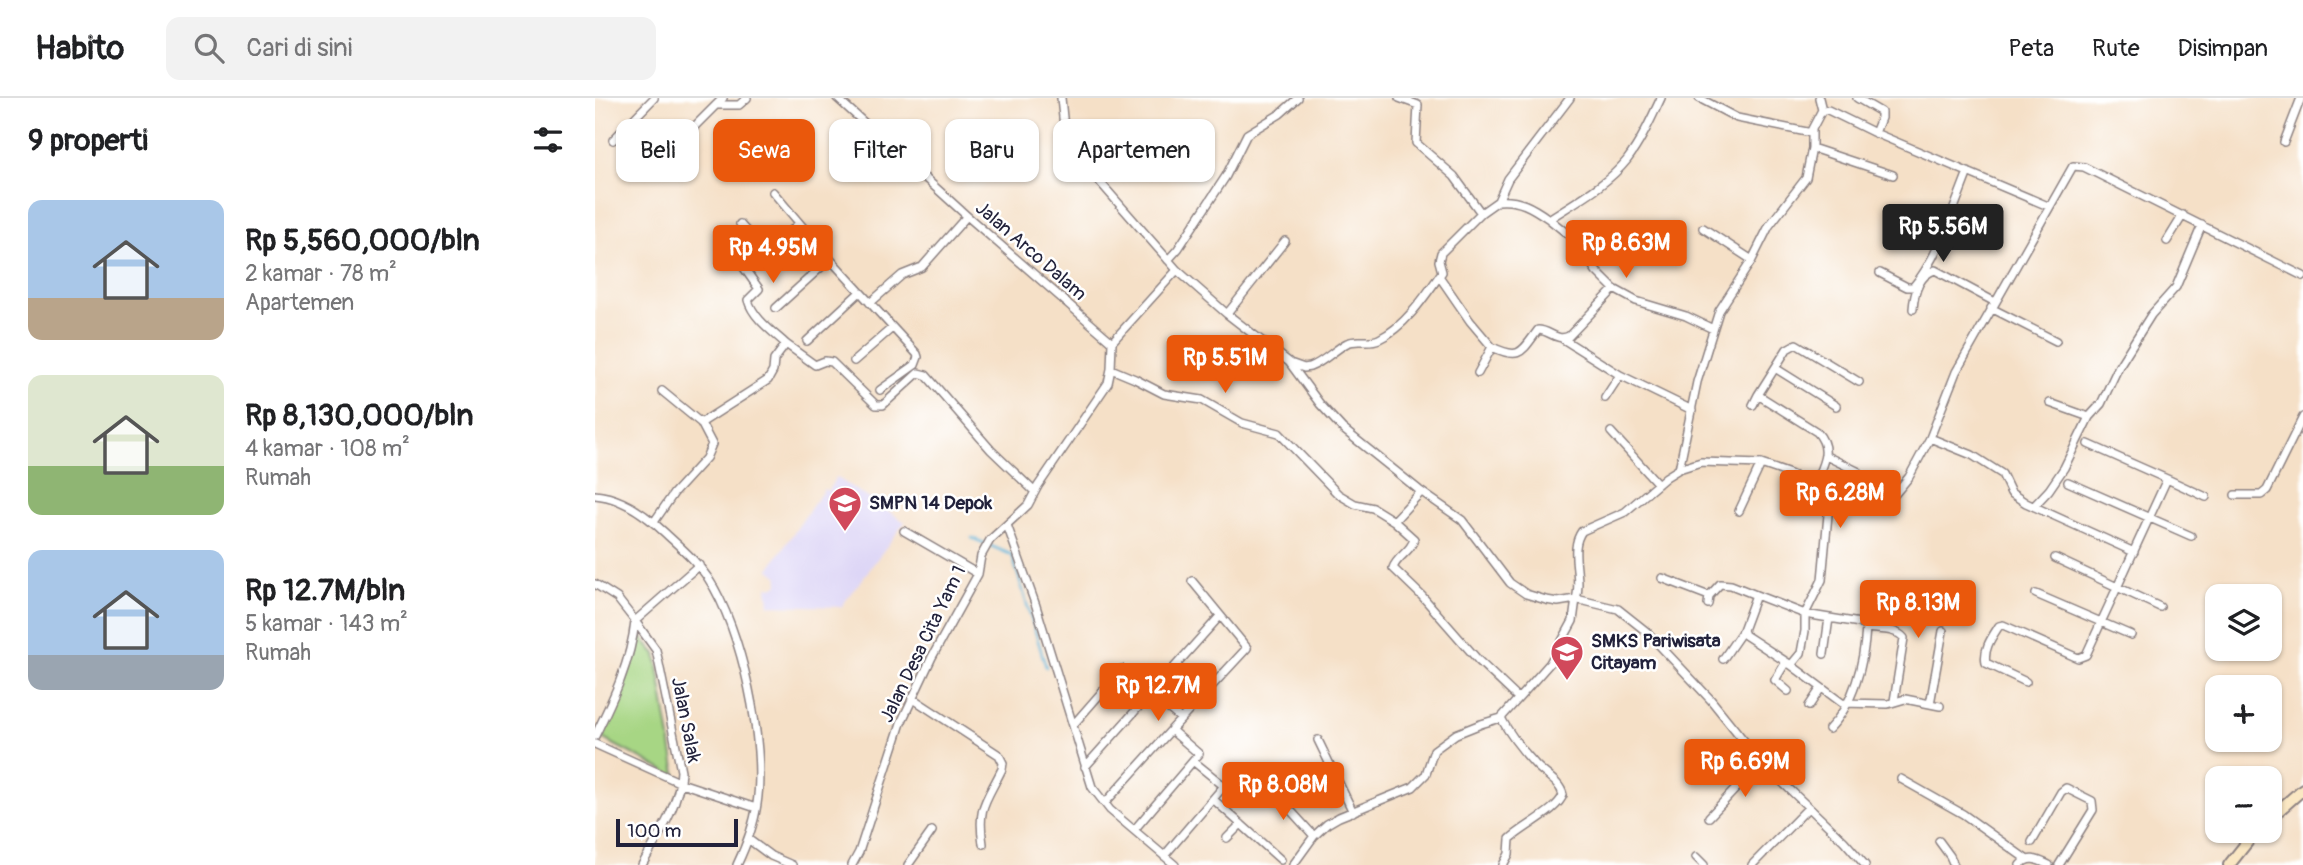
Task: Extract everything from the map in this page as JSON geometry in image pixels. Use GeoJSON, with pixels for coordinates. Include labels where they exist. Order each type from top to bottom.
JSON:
{"type":"FeatureCollection","features":[{"type":"Feature","properties":{"kind":"main road"},"geometry":{"type":"LineString","coordinates":[[2282,807],[2303,789]]}},
{"type":"Feature","properties":{"kind":"main road"},"geometry":{"type":"LineString","coordinates":[[2228,865],[2246,843]]}},
{"type":"Feature","properties":{"kind":"street"},"geometry":{"type":"LineString","coordinates":[[613,140],[654,98]]}},
{"type":"Feature","properties":{"kind":"street"},"geometry":{"type":"LineString","coordinates":[[699,122],[723,98]]}},
{"type":"Feature","properties":{"kind":"street"},"geometry":{"type":"LineString","coordinates":[[716,105],[739,105],[747,98]]}},
{"type":"Feature","properties":{"kind":"street","name":"Jalan Arco Dalam"},"geometry":{"type":"LineString","coordinates":[[837,98],[1112,342]]}},
{"type":"Feature","properties":{"kind":"street"},"geometry":{"type":"LineString","coordinates":[[1061,98],[1065,137],[1071,149],[1173,265],[1227,314],[1289,362],[1320,404],[1343,429],[1421,492],[1462,520],[1503,576],[1517,589],[1535,597],[1558,602],[1576,599],[1611,607],[1632,618],[1698,685],[1761,762],[1844,841],[1865,865]]}},
{"type":"Feature","properties":{"kind":"street"},"geometry":{"type":"LineString","coordinates":[[1299,98],[1280,114],[1247,134],[1226,176],[1178,249],[1173,265],[1112,342],[1111,369],[1164,394],[1202,400],[1242,423],[1279,433],[1338,494],[1355,504],[1373,508],[1394,521],[1414,539],[1412,546],[1393,568],[1422,596],[1478,660],[1518,698]]}},
{"type":"Feature","properties":{"kind":"street"},"geometry":{"type":"LineString","coordinates":[[1399,98],[1418,101],[1414,137],[1416,144],[1454,176],[1481,213]]}},
{"type":"Feature","properties":{"kind":"street"},"geometry":{"type":"LineString","coordinates":[[1289,362],[1304,368],[1318,365],[1347,343],[1369,343],[1402,324],[1439,276],[1443,268],[1441,253],[1481,213],[1498,201],[1508,179],[1570,98]]}},
{"type":"Feature","properties":{"kind":"street"},"geometry":{"type":"LineString","coordinates":[[1549,219],[1607,180],[1621,166],[1638,142],[1661,98]]}},
{"type":"Feature","properties":{"kind":"street"},"geometry":{"type":"LineString","coordinates":[[1699,98],[1737,118],[1812,133]]}},
{"type":"Feature","properties":{"kind":"street"},"geometry":{"type":"LineString","coordinates":[[1679,469],[1719,311],[1752,260],[1769,226],[1806,178],[1812,133],[1822,110],[1819,98]]}},
{"type":"Feature","properties":{"kind":"street"},"geometry":{"type":"LineString","coordinates":[[1857,98],[1881,112],[1875,133]]}},
{"type":"Feature","properties":{"kind":"street"},"geometry":{"type":"LineString","coordinates":[[2284,142],[2301,98]]}},
{"type":"Feature","properties":{"kind":"street"},"geometry":{"type":"LineString","coordinates":[[1822,110],[1835,112],[1875,133],[2048,206]]}},
{"type":"Feature","properties":{"kind":"street"},"geometry":{"type":"LineString","coordinates":[[1812,148],[1893,175]]}},
{"type":"Feature","properties":{"kind":"street"},"geometry":{"type":"LineString","coordinates":[[1293,865],[1314,836],[1333,820],[1413,787],[1426,774],[1434,750],[1456,734],[1501,718],[1542,674],[1573,621],[1579,576],[1575,547],[1579,535],[1587,527],[1625,512],[1679,469],[1700,462],[1761,464],[1814,485],[1852,504],[1871,504],[1888,499],[1903,487],[1930,439],[1956,372],[2048,206],[2070,170],[2076,165],[2303,276]]}},
{"type":"Feature","properties":{"kind":"street"},"geometry":{"type":"LineString","coordinates":[[1880,273],[1907,288],[1913,287],[1942,235],[1968,172]]}},
{"type":"Feature","properties":{"kind":"street"},"geometry":{"type":"LineString","coordinates":[[773,192],[918,357],[915,365],[880,390]]}},
{"type":"Feature","properties":{"kind":"street"},"geometry":{"type":"LineString","coordinates":[[1498,201],[1513,200],[1525,204],[1549,219],[1575,240],[1596,271],[1614,289],[1636,301],[1686,316],[1713,329]]}},
{"type":"Feature","properties":{"kind":"street"},"geometry":{"type":"LineString","coordinates":[[2167,242],[2183,215]]}},
{"type":"Feature","properties":{"kind":"street"},"geometry":{"type":"LineString","coordinates":[[870,303],[902,275],[927,262],[967,216]]}},
{"type":"Feature","properties":{"kind":"street"},"geometry":{"type":"LineString","coordinates":[[761,262],[799,223]]}},
{"type":"Feature","properties":{"kind":"street"},"geometry":{"type":"LineString","coordinates":[[740,224],[768,256]]}},
{"type":"Feature","properties":{"kind":"street"},"geometry":{"type":"LineString","coordinates":[[2034,506],[2064,468],[2089,418],[2101,404],[2113,377],[2151,315],[2176,287],[2203,225]]}},
{"type":"Feature","properties":{"kind":"street"},"geometry":{"type":"LineString","coordinates":[[1703,228],[1752,260]]}},
{"type":"Feature","properties":{"kind":"street"},"geometry":{"type":"LineString","coordinates":[[1227,314],[1285,241]]}},
{"type":"Feature","properties":{"kind":"street"},"geometry":{"type":"LineString","coordinates":[[776,309],[830,259]]}},
{"type":"Feature","properties":{"kind":"street"},"geometry":{"type":"LineString","coordinates":[[742,261],[759,289],[748,300],[749,304],[786,344],[815,365],[825,361],[832,362],[876,405],[883,405],[918,373],[926,375],[991,450],[1035,492]]}},
{"type":"Feature","properties":{"kind":"street"},"geometry":{"type":"LineString","coordinates":[[1913,309],[1919,285],[1928,273],[1935,270],[2056,341]]}},
{"type":"Feature","properties":{"kind":"street"},"geometry":{"type":"LineString","coordinates":[[1439,276],[1492,347],[1509,355],[1515,354],[1521,351],[1538,330],[1542,330],[1563,339],[1620,375],[1692,410]]}},
{"type":"Feature","properties":{"kind":"street"},"geometry":{"type":"LineString","coordinates":[[1563,339],[1582,324],[1614,289]]}},
{"type":"Feature","properties":{"kind":"street"},"geometry":{"type":"LineString","coordinates":[[807,341],[860,292]]}},
{"type":"Feature","properties":{"kind":"street"},"geometry":{"type":"LineString","coordinates":[[854,361],[892,328]]}},
{"type":"Feature","properties":{"kind":"street"},"geometry":{"type":"LineString","coordinates":[[701,423],[768,380],[773,371],[773,360],[786,344]]}},
{"type":"Feature","properties":{"kind":"street"},"geometry":{"type":"LineString","coordinates":[[1752,405],[1787,349],[1796,344],[1859,382]]}},
{"type":"Feature","properties":{"kind":"street"},"geometry":{"type":"LineString","coordinates":[[1478,373],[1492,347]]}},
{"type":"Feature","properties":{"kind":"street"},"geometry":{"type":"LineString","coordinates":[[1775,368],[1836,407]]}},
{"type":"Feature","properties":{"kind":"street","name":"Jalan Desa Cita Yam 1"},"geometry":{"type":"LineString","coordinates":[[852,865],[859,852],[901,723],[978,574],[981,556],[990,540],[1025,508],[1108,383],[1111,369]]}},
{"type":"Feature","properties":{"kind":"street"},"geometry":{"type":"LineString","coordinates":[[1605,398],[1620,375]]}},
{"type":"Feature","properties":{"kind":"street"},"geometry":{"type":"LineString","coordinates":[[654,522],[674,493],[709,453],[712,444],[701,423],[662,391]]}},
{"type":"Feature","properties":{"kind":"street"},"geometry":{"type":"LineString","coordinates":[[1758,395],[1817,432],[1824,440],[1826,456],[1814,485]]}},
{"type":"Feature","properties":{"kind":"street"},"geometry":{"type":"LineString","coordinates":[[2050,403],[2089,418]]}},
{"type":"Feature","properties":{"kind":"street"},"geometry":{"type":"LineString","coordinates":[[2235,495],[2261,495],[2267,490],[2303,417]]}},
{"type":"Feature","properties":{"kind":"street"},"geometry":{"type":"LineString","coordinates":[[1611,432],[1658,484]]}},
{"type":"Feature","properties":{"kind":"street"},"geometry":{"type":"LineString","coordinates":[[1930,439],[1972,455],[2002,474],[2011,493],[2034,506],[2134,552]]}},
{"type":"Feature","properties":{"kind":"street"},"geometry":{"type":"LineString","coordinates":[[2088,444],[2206,497]]}},
{"type":"Feature","properties":{"kind":"street"},"geometry":{"type":"LineString","coordinates":[[1826,456],[1859,472]]}},
{"type":"Feature","properties":{"kind":"street"},"geometry":{"type":"LineString","coordinates":[[1739,511],[1761,464]]}},
{"type":"Feature","properties":{"kind":"street"},"geometry":{"type":"LineString","coordinates":[[2026,682],[1986,663],[1986,652],[2000,626],[2009,627],[2080,658],[2086,655],[2167,479]]}},
{"type":"Feature","properties":{"kind":"street"},"geometry":{"type":"LineString","coordinates":[[2068,482],[2191,536]]}},
{"type":"Feature","properties":{"kind":"street"},"geometry":{"type":"LineString","coordinates":[[1394,521],[1421,492]]}},
{"type":"Feature","properties":{"kind":"street"},"geometry":{"type":"LineString","coordinates":[[1788,691],[1775,680],[1788,664],[1798,657],[1803,646],[1805,614],[1822,580],[1830,494]]}},
{"type":"Feature","properties":{"kind":"street"},"geometry":{"type":"LineString","coordinates":[[595,495],[616,499],[654,522],[699,565],[727,614],[747,678],[758,784],[756,807],[748,839],[737,865]]}},
{"type":"Feature","properties":{"kind":"street"},"geometry":{"type":"LineString","coordinates":[[1007,525],[1036,606],[1092,787],[1105,803],[1175,865]]}},
{"type":"Feature","properties":{"kind":"street"},"geometry":{"type":"LineString","coordinates":[[904,531],[978,574]]}},
{"type":"Feature","properties":{"kind":"street"},"geometry":{"type":"LineString","coordinates":[[2055,558],[2160,607]]}},
{"type":"Feature","properties":{"kind":"street"},"geometry":{"type":"LineString","coordinates":[[595,736],[630,652],[635,621],[699,565]]}},
{"type":"Feature","properties":{"kind":"street"},"geometry":{"type":"LineString","coordinates":[[1662,578],[1708,600],[1716,587],[1725,583],[1805,614],[1899,633],[1904,638],[1894,701]]}},
{"type":"Feature","properties":{"kind":"street"},"geometry":{"type":"LineString","coordinates":[[1105,803],[1247,648],[1192,581]]}},
{"type":"Feature","properties":{"kind":"street","name":"Jalan Salak"},"geometry":{"type":"LineString","coordinates":[[595,584],[617,598],[656,650],[681,771],[681,783],[668,816],[642,865]]}},
{"type":"Feature","properties":{"kind":"street"},"geometry":{"type":"LineString","coordinates":[[2036,594],[2131,635]]}},
{"type":"Feature","properties":{"kind":"street"},"geometry":{"type":"LineString","coordinates":[[1723,659],[1742,630],[1756,595]]}},
{"type":"Feature","properties":{"kind":"street"},"geometry":{"type":"LineString","coordinates":[[1086,767],[1220,615]]}},
{"type":"Feature","properties":{"kind":"street"},"geometry":{"type":"LineString","coordinates":[[1824,654],[1829,618]]}},
{"type":"Feature","properties":{"kind":"street"},"geometry":{"type":"LineString","coordinates":[[1829,729],[1841,717],[1849,702],[1864,647],[1866,628]]}},
{"type":"Feature","properties":{"kind":"street"},"geometry":{"type":"LineString","coordinates":[[1742,630],[1745,635],[1842,703],[1881,704],[1905,699],[1940,706]]}},
{"type":"Feature","properties":{"kind":"street"},"geometry":{"type":"LineString","coordinates":[[1930,704],[1943,631]]}},
{"type":"Feature","properties":{"kind":"street"},"geometry":{"type":"LineString","coordinates":[[1073,725],[1122,668],[1181,719]]}},
{"type":"Feature","properties":{"kind":"street"},"geometry":{"type":"LineString","coordinates":[[1809,706],[1821,688]]}},
{"type":"Feature","properties":{"kind":"street"},"geometry":{"type":"LineString","coordinates":[[912,698],[999,755],[1003,763],[981,810],[979,821],[983,844]]}},
{"type":"Feature","properties":{"kind":"street"},"geometry":{"type":"LineString","coordinates":[[1501,718],[1535,764],[1561,788],[1563,795],[1554,808],[1510,839],[1509,854],[1503,865]]}},
{"type":"Feature","properties":{"kind":"street"},"geometry":{"type":"LineString","coordinates":[[1134,830],[1199,754],[1171,730]]}},
{"type":"Feature","properties":{"kind":"street"},"geometry":{"type":"LineString","coordinates":[[1318,740],[1353,812]]}},
{"type":"Feature","properties":{"kind":"street"},"geometry":{"type":"LineString","coordinates":[[595,744],[681,783],[756,807]]}},
{"type":"Feature","properties":{"kind":"street"},"geometry":{"type":"LineString","coordinates":[[1164,856],[1224,786],[1193,761]]}},
{"type":"Feature","properties":{"kind":"street"},"geometry":{"type":"LineString","coordinates":[[1709,817],[1761,762]]}},
{"type":"Feature","properties":{"kind":"street"},"geometry":{"type":"LineString","coordinates":[[1901,779],[1963,814],[2023,862],[2033,859],[2049,865]]}},
{"type":"Feature","properties":{"kind":"street"},"geometry":{"type":"LineString","coordinates":[[2032,842],[2066,788],[2092,801],[2093,810],[2059,865]]}},
{"type":"Feature","properties":{"kind":"street"},"geometry":{"type":"LineString","coordinates":[[1272,790],[1314,836]]}},
{"type":"Feature","properties":{"kind":"street"},"geometry":{"type":"LineString","coordinates":[[1213,799],[1281,860]]}},
{"type":"Feature","properties":{"kind":"street"},"geometry":{"type":"LineString","coordinates":[[1752,865],[1808,808]]}},
{"type":"Feature","properties":{"kind":"street"},"geometry":{"type":"LineString","coordinates":[[1227,838],[1241,824]]}},
{"type":"Feature","properties":{"kind":"street"},"geometry":{"type":"LineString","coordinates":[[908,865],[932,831]]}},
{"type":"Feature","properties":{"kind":"street"},"geometry":{"type":"LineString","coordinates":[[748,839],[771,856],[792,865]]}},
{"type":"Feature","properties":{"kind":"street"},"geometry":{"type":"LineString","coordinates":[[1939,841],[1954,865]]}},
{"type":"Feature","properties":{"kind":"street"},"geometry":{"type":"LineString","coordinates":[[1696,857],[1704,865]]}},
{"type":"Feature","properties":{"kind":"shaded area","name":"SMPN 14 Depok"},"geometry":{"type":"Polygon","coordinates":[[[836,477],[905,522],[841,607],[769,605],[767,587],[777,586],[779,577],[769,569],[824,489],[828,491],[836,477]]]}},
{"type":"Feature","properties":{"kind":"green space"},"geometry":{"type":"Polygon","coordinates":[[[640,636],[656,654],[676,775],[600,737],[617,704],[640,636]]]}},
{"type":"Feature","properties":{"kind":"waterway"},"geometry":{"type":"LineString","coordinates":[[972,538],[1012,555],[1046,667]]}},
{"type":"Feature","properties":{"kind":"place","name":"SMPN 14 Depok"},"geometry":{"type":"Point","coordinates":[845,533]}},
{"type":"Feature","properties":{"kind":"place","name":"SMKS Pariwisata Citayam"},"geometry":{"type":"Point","coordinates":[1567,682]}}]}
